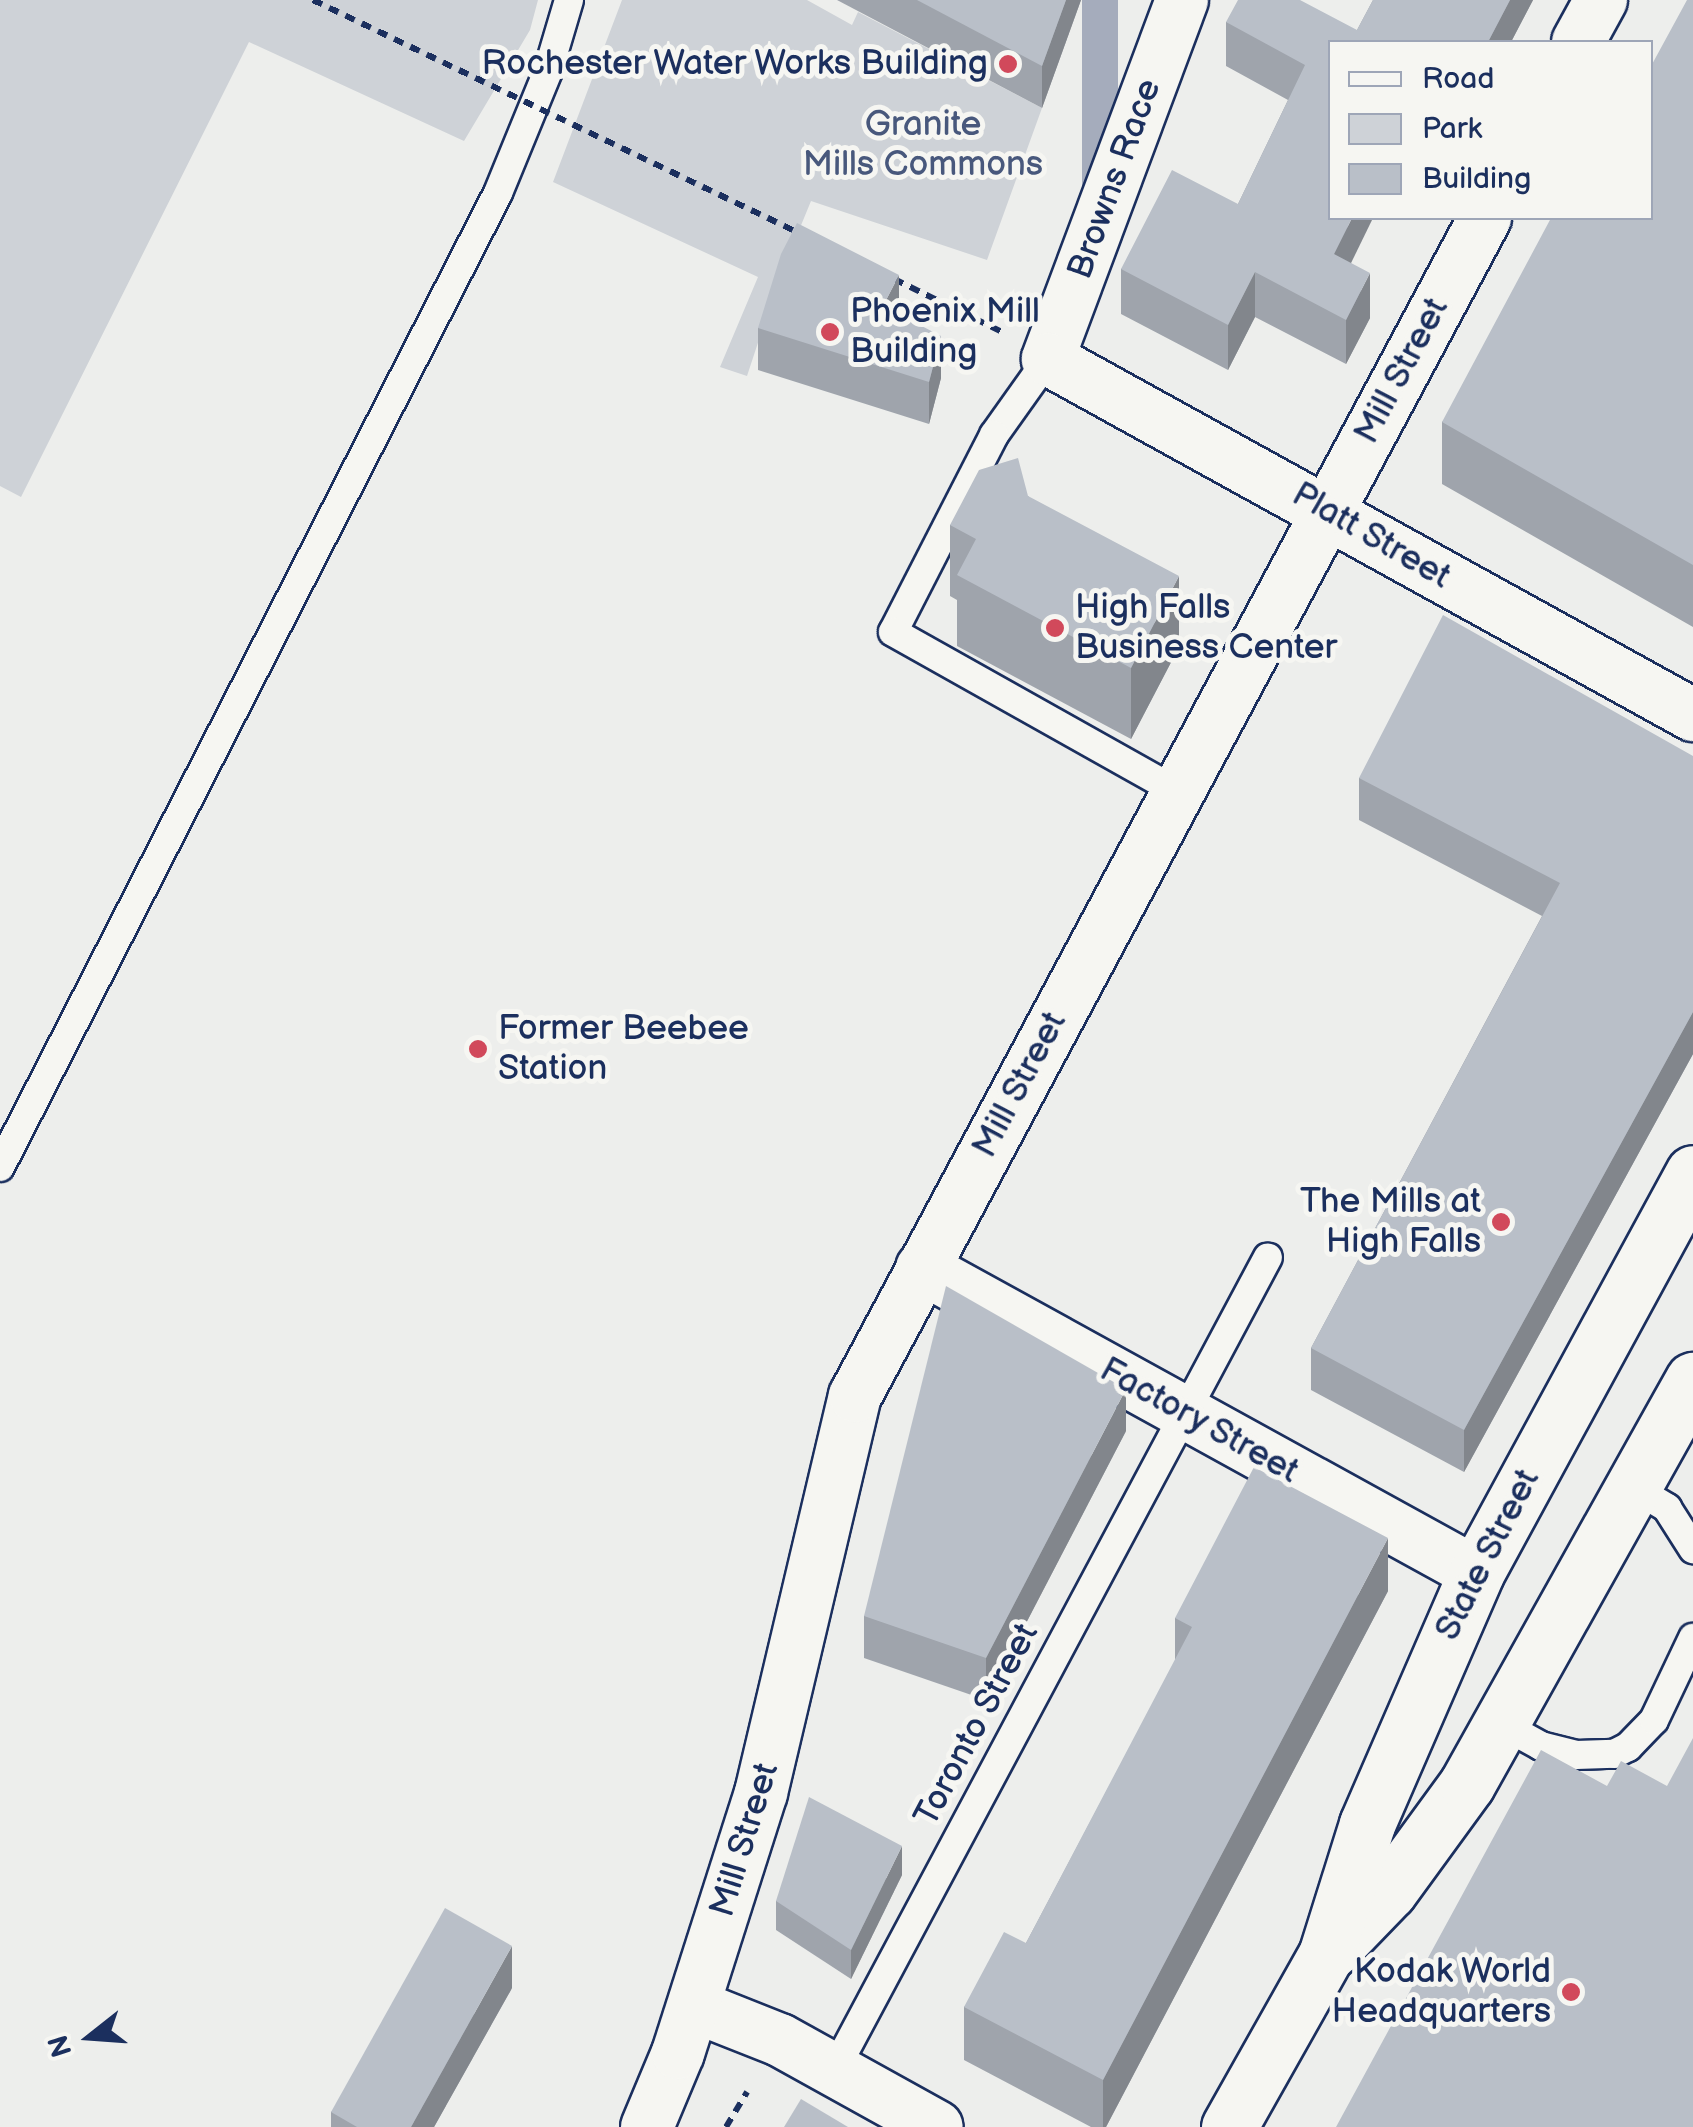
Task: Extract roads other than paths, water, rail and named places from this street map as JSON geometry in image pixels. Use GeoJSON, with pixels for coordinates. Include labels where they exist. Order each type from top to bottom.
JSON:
{"type":"FeatureCollection","features":[{"type":"Feature","properties":{"kind":"main road","name":"State Street"},"geometry":{"type":"LineString","coordinates":[[1229,2127],[1326,1955],[1367,1824],[1476,1573],[1693,1173]]}},
{"type":"Feature","properties":{"kind":"main road","name":"State Street"},"geometry":{"type":"LineString","coordinates":[[1326,1955],[1398,1879],[1504,1725],[1693,1380]]}},
{"type":"Feature","properties":{"kind":"street","name":"Browns Race"},"geometry":{"type":"LineString","coordinates":[[1031,348],[1182,0]]}},
{"type":"Feature","properties":{"kind":"street"},"geometry":{"type":"LineString","coordinates":[[1579,40],[1601,0]]}},
{"type":"Feature","properties":{"kind":"street","name":"Mill Street"},"geometry":{"type":"LineString","coordinates":[[647,2127],[694,2006],[772,1755],[846,1422],[867,1370],[1483,220]]}},
{"type":"Feature","properties":{"kind":"street","name":"Platt Street"},"geometry":{"type":"LineString","coordinates":[[1031,348],[1693,714]]}},
{"type":"Feature","properties":{"kind":"street","name":"Factory Street"},"geometry":{"type":"LineString","coordinates":[[922,1268],[1476,1573]]}},
{"type":"Feature","properties":{"kind":"street"},"geometry":{"type":"LineString","coordinates":[[694,2006],[780,2040],[937,2127]]}},
{"type":"Feature","properties":{"kind":"lane"},"geometry":{"type":"LineString","coordinates":[[0,1167],[498,193],[548,72],[570,0]]}},
{"type":"Feature","properties":{"kind":"lane"},"geometry":{"type":"LineString","coordinates":[[1031,348],[994,435],[893,632],[1178,792]]}},
{"type":"Feature","properties":{"kind":"lane","name":"Toronto Street"},"geometry":{"type":"LineString","coordinates":[[834,2071],[1268,1257]]}},
{"type":"Feature","properties":{"kind":"lane"},"geometry":{"type":"LineString","coordinates":[[1634,1488],[1667,1508],[1693,1548]]}},
{"type":"Feature","properties":{"kind":"lane"},"geometry":{"type":"LineString","coordinates":[[1504,1725],[1541,1746],[1576,1755],[1614,1754],[1628,1747],[1654,1720],[1693,1638]]}},
{"type":"Feature","properties":{"kind":"water"},"geometry":{"type":"Polygon","coordinates":[[[1082,0],[1118,0],[1118,248],[1082,248],[1082,0]]]}},
{"type":"Feature","properties":{"kind":"place","name":"Rochester Water Works Building"},"geometry":{"type":"Point","coordinates":[1008,64]}},
{"type":"Feature","properties":{"kind":"place","name":"Phoenix Mill Building"},"geometry":{"type":"Point","coordinates":[830,332]}},
{"type":"Feature","properties":{"kind":"place","name":"High Falls Business Center"},"geometry":{"type":"Point","coordinates":[1055,628]}},
{"type":"Feature","properties":{"kind":"place","name":"Former Beebee Station"},"geometry":{"type":"Point","coordinates":[478,1049]}},
{"type":"Feature","properties":{"kind":"place","name":"The Mills at High Falls"},"geometry":{"type":"Point","coordinates":[1501,1222]}},
{"type":"Feature","properties":{"kind":"place","name":"Kodak World Headquarters"},"geometry":{"type":"Point","coordinates":[1571,1992]}},
{"type":"Feature","properties":{"kind":"park label","name":"Granite Mills Commons"},"geometry":{"type":"Point","coordinates":[923,145]}}]}
